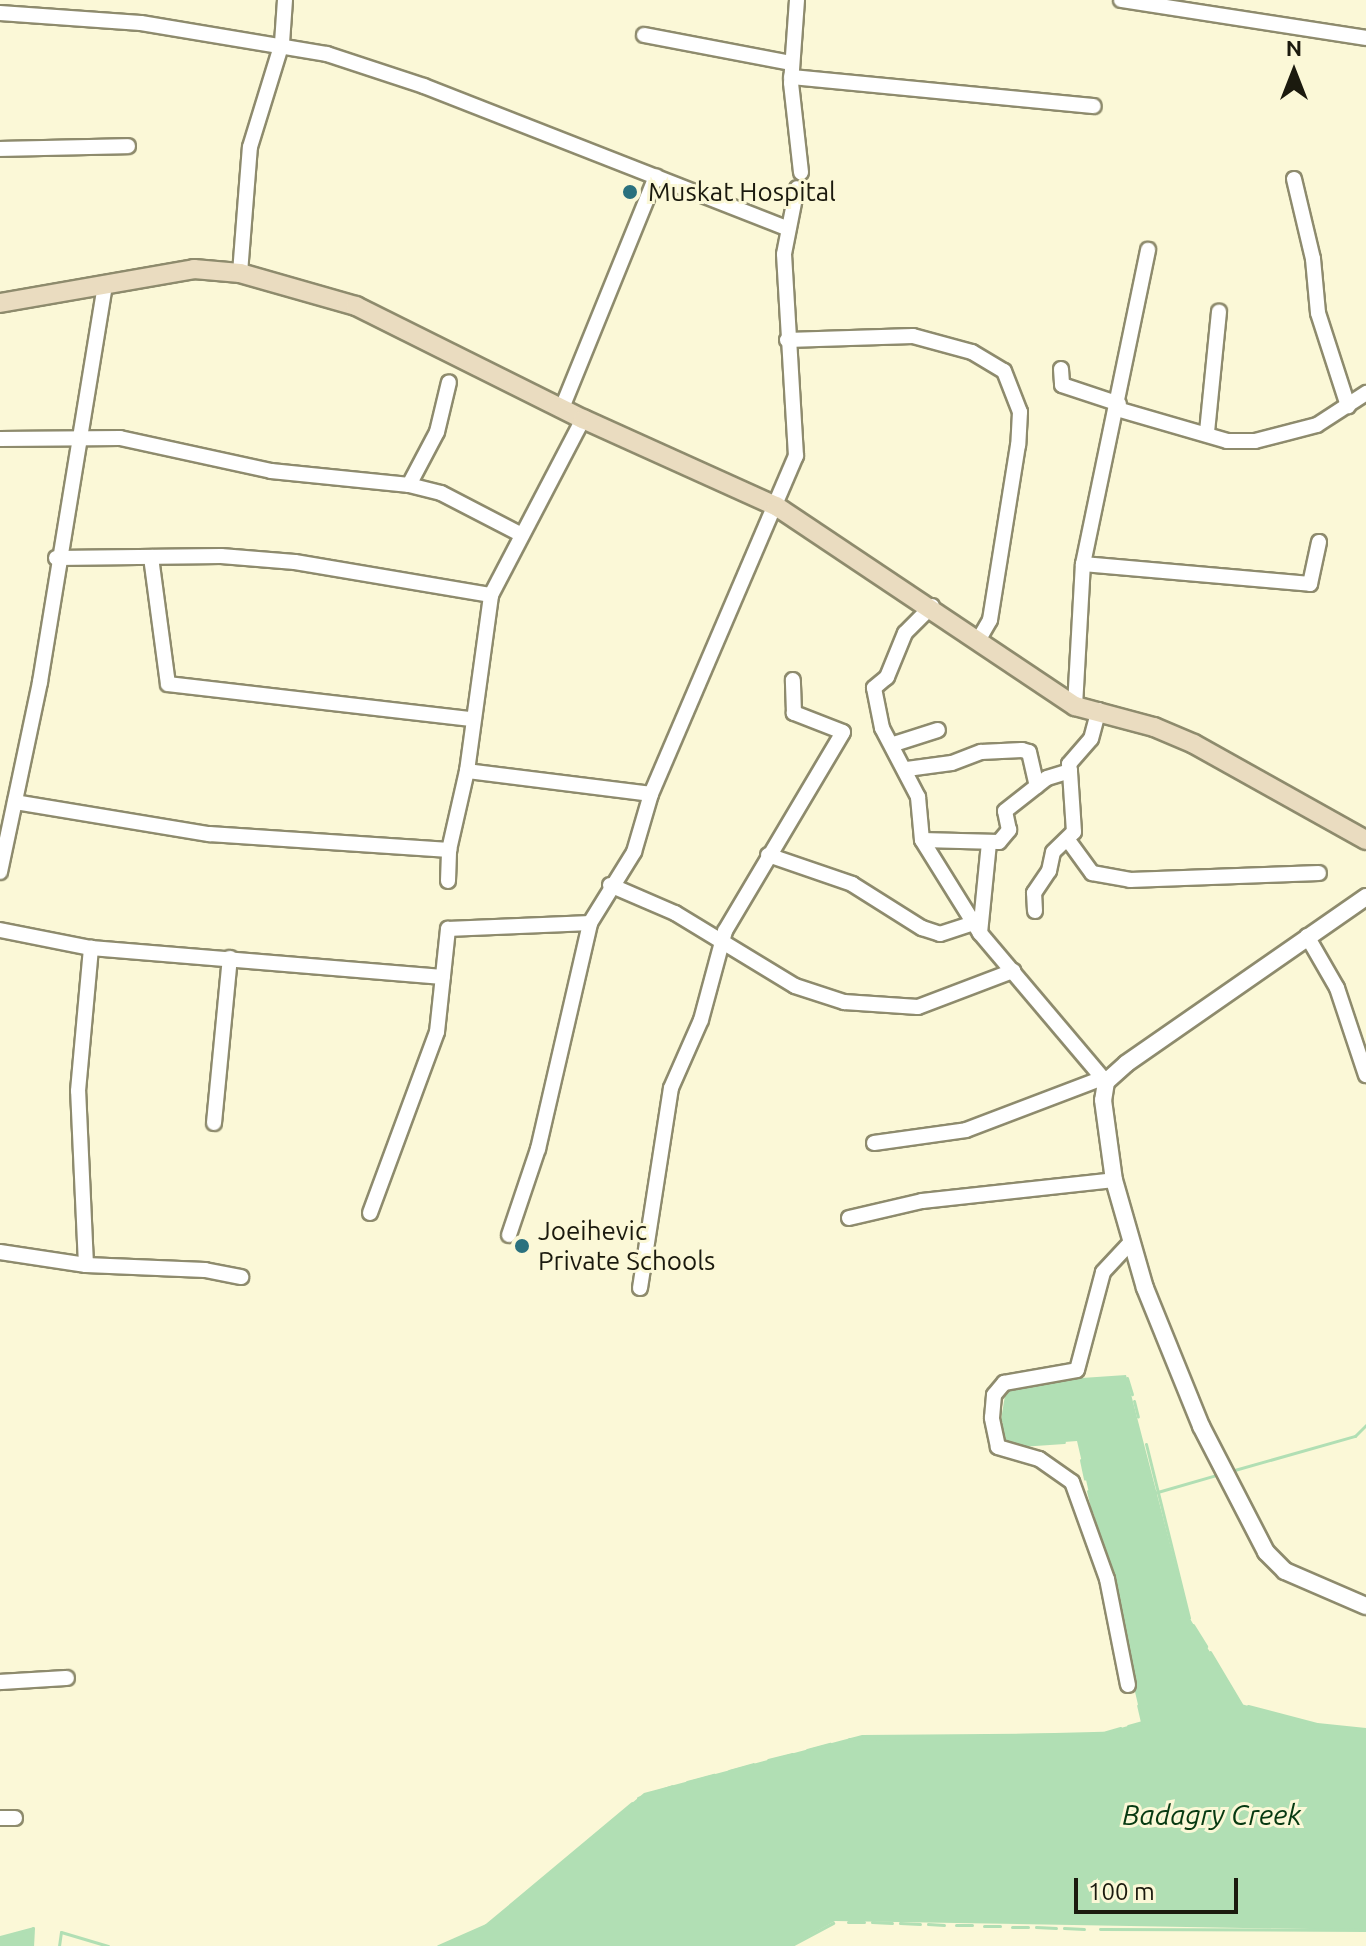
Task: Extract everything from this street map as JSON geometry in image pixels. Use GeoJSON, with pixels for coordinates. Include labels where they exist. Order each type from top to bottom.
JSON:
{"type":"FeatureCollection","features":[{"type":"Feature","properties":{"kind":"main road"},"geometry":{"type":"LineString","coordinates":[[0,303],[194,269],[240,273],[356,306],[583,419],[776,506],[932,606],[1075,706],[1099,710],[1194,744],[1366,840]]}},
{"type":"Feature","properties":{"kind":"street"},"geometry":{"type":"LineString","coordinates":[[240,273],[250,147],[282,43],[285,0]]}},
{"type":"Feature","properties":{"kind":"street"},"geometry":{"type":"LineString","coordinates":[[797,0],[791,70],[801,172]]}},
{"type":"Feature","properties":{"kind":"street"},"geometry":{"type":"LineString","coordinates":[[1121,0],[1366,38]]}},
{"type":"Feature","properties":{"kind":"street"},"geometry":{"type":"LineString","coordinates":[[0,13],[141,23],[282,43],[424,86],[788,229]]}},
{"type":"Feature","properties":{"kind":"street"},"geometry":{"type":"LineString","coordinates":[[644,35],[791,70],[1094,106]]}},
{"type":"Feature","properties":{"kind":"street"},"geometry":{"type":"LineString","coordinates":[[0,149],[128,146]]}},
{"type":"Feature","properties":{"kind":"street"},"geometry":{"type":"LineString","coordinates":[[562,408],[656,176]]}},
{"type":"Feature","properties":{"kind":"street"},"geometry":{"type":"LineString","coordinates":[[1294,179],[1313,259],[1318,313],[1348,406]]}},
{"type":"Feature","properties":{"kind":"street"},"geometry":{"type":"LineString","coordinates":[[509,1235],[538,1149],[590,923],[610,885],[634,852],[651,794],[796,456],[795,383],[787,340],[788,229],[797,188]]}},
{"type":"Feature","properties":{"kind":"street"},"geometry":{"type":"LineString","coordinates":[[1075,706],[1083,564],[1118,407],[1148,250]]}},
{"type":"Feature","properties":{"kind":"street"},"geometry":{"type":"LineString","coordinates":[[0,872],[40,682],[56,558],[105,283]]}},
{"type":"Feature","properties":{"kind":"street"},"geometry":{"type":"LineString","coordinates":[[1207,432],[1219,312]]}},
{"type":"Feature","properties":{"kind":"street"},"geometry":{"type":"LineString","coordinates":[[787,340],[913,336],[972,352],[1004,371],[1020,412],[1018,445],[990,620],[979,639]]}},
{"type":"Feature","properties":{"kind":"street"},"geometry":{"type":"LineString","coordinates":[[1061,369],[1062,385],[1118,407],[1207,432],[1227,441],[1284,438],[1348,406],[1366,393]]}},
{"type":"Feature","properties":{"kind":"street"},"geometry":{"type":"LineString","coordinates":[[409,485],[441,423],[449,382]]}},
{"type":"Feature","properties":{"kind":"street"},"geometry":{"type":"LineString","coordinates":[[448,881],[449,850],[467,771],[471,719],[491,595],[583,419]]}},
{"type":"Feature","properties":{"kind":"street"},"geometry":{"type":"LineString","coordinates":[[0,439],[120,438],[271,471],[409,485],[441,493],[522,535]]}},
{"type":"Feature","properties":{"kind":"street"},"geometry":{"type":"LineString","coordinates":[[1083,564],[1310,584],[1319,542]]}},
{"type":"Feature","properties":{"kind":"street"},"geometry":{"type":"LineString","coordinates":[[56,558],[151,557],[295,562],[491,595]]}},
{"type":"Feature","properties":{"kind":"street"},"geometry":{"type":"LineString","coordinates":[[151,557],[168,684],[471,719]]}},
{"type":"Feature","properties":{"kind":"street"},"geometry":{"type":"LineString","coordinates":[[932,606],[905,633],[887,677],[874,688],[882,728],[894,744],[918,797],[922,840],[976,928],[1104,1080],[1104,1115],[1114,1180],[1130,1243],[1221,1464],[1266,1552],[1285,1571],[1366,1606]]}},
{"type":"Feature","properties":{"kind":"street"},"geometry":{"type":"LineString","coordinates":[[640,1288],[671,1088],[701,1020],[722,944],[768,855],[843,732],[794,713],[793,680]]}},
{"type":"Feature","properties":{"kind":"street"},"geometry":{"type":"LineString","coordinates":[[1035,911],[1034,893],[1049,871],[1053,852],[1074,832],[1069,764],[1091,739],[1099,710]]}},
{"type":"Feature","properties":{"kind":"street"},"geometry":{"type":"LineString","coordinates":[[894,744],[938,730]]}},
{"type":"Feature","properties":{"kind":"street"},"geometry":{"type":"LineString","coordinates":[[907,769],[1022,750],[1029,752],[1037,786]]}},
{"type":"Feature","properties":{"kind":"street"},"geometry":{"type":"LineString","coordinates":[[467,771],[651,794]]}},
{"type":"Feature","properties":{"kind":"street"},"geometry":{"type":"LineString","coordinates":[[922,840],[999,842],[1009,830],[1005,811],[1037,786],[1070,771]]}},
{"type":"Feature","properties":{"kind":"street"},"geometry":{"type":"LineString","coordinates":[[15,802],[209,834],[449,850]]}},
{"type":"Feature","properties":{"kind":"street"},"geometry":{"type":"LineString","coordinates":[[1068,840],[1092,873],[1130,880],[1319,873]]}},
{"type":"Feature","properties":{"kind":"street"},"geometry":{"type":"LineString","coordinates":[[976,928],[989,843]]}},
{"type":"Feature","properties":{"kind":"street"},"geometry":{"type":"LineString","coordinates":[[768,855],[852,884],[922,928],[940,934],[976,928]]}},
{"type":"Feature","properties":{"kind":"street"},"geometry":{"type":"LineString","coordinates":[[874,1143],[966,1130],[1104,1080],[1364,898],[1366,882]]}},
{"type":"Feature","properties":{"kind":"street"},"geometry":{"type":"LineString","coordinates":[[610,885],[675,913],[795,986],[844,1002],[918,1007],[1013,971]]}},
{"type":"Feature","properties":{"kind":"street"},"geometry":{"type":"LineString","coordinates":[[370,1213],[437,1032],[446,935],[453,926],[590,923]]}},
{"type":"Feature","properties":{"kind":"street"},"geometry":{"type":"LineString","coordinates":[[0,930],[91,948],[443,977]]}},
{"type":"Feature","properties":{"kind":"street"},"geometry":{"type":"LineString","coordinates":[[1307,936],[1360,1032],[1366,1075]]}},
{"type":"Feature","properties":{"kind":"street"},"geometry":{"type":"LineString","coordinates":[[86,1265],[78,1091],[91,948]]}},
{"type":"Feature","properties":{"kind":"street"},"geometry":{"type":"LineString","coordinates":[[214,1123],[230,958]]}},
{"type":"Feature","properties":{"kind":"street"},"geometry":{"type":"LineString","coordinates":[[849,1218],[922,1201],[1114,1180]]}},
{"type":"Feature","properties":{"kind":"street"},"geometry":{"type":"LineString","coordinates":[[1128,1685],[1107,1579],[1072,1482],[1039,1459],[998,1447],[992,1418],[994,1395],[1004,1383],[1077,1370],[1103,1272],[1130,1243]]}},
{"type":"Feature","properties":{"kind":"street"},"geometry":{"type":"LineString","coordinates":[[0,1252],[86,1265],[205,1270],[241,1277]]}},
{"type":"Feature","properties":{"kind":"street"},"geometry":{"type":"LineString","coordinates":[[0,1682],[67,1678]]}},
{"type":"Feature","properties":{"kind":"water","name":"Badagry Creek"},"geometry":{"type":"Polygon","coordinates":[[[1126,1375],[1189,1617],[1241,1704],[1317,1724],[1366,1729],[1366,1930],[835,1921],[790,1946],[438,1946],[486,1925],[644,1793],[862,1735],[1103,1733],[1142,1722],[1077,1441],[999,1447],[1008,1383],[1126,1375]]]}},
{"type":"Feature","properties":{"kind":"water"},"geometry":{"type":"Polygon","coordinates":[[[33,1928],[32,1946],[0,1946],[0,1937],[33,1928]]]}},
{"type":"Feature","properties":{"kind":"waterway"},"geometry":{"type":"LineString","coordinates":[[1127,1378],[1132,1394]]}},
{"type":"Feature","properties":{"kind":"waterway"},"geometry":{"type":"LineString","coordinates":[[1002,1420],[1007,1388]]}},
{"type":"Feature","properties":{"kind":"waterway"},"geometry":{"type":"LineString","coordinates":[[1134,1401],[1138,1417]]}},
{"type":"Feature","properties":{"kind":"waterway"},"geometry":{"type":"LineString","coordinates":[[1231,1471],[1355,1436],[1366,1425]]}},
{"type":"Feature","properties":{"kind":"waterway"},"geometry":{"type":"LineString","coordinates":[[1020,1445],[1064,1442]]}},
{"type":"Feature","properties":{"kind":"waterway"},"geometry":{"type":"LineString","coordinates":[[1146,1444],[1189,1618]]}},
{"type":"Feature","properties":{"kind":"waterway"},"geometry":{"type":"LineString","coordinates":[[1081,1460],[1085,1479]]}},
{"type":"Feature","properties":{"kind":"waterway"},"geometry":{"type":"LineString","coordinates":[[1154,1493],[1220,1474]]}},
{"type":"Feature","properties":{"kind":"waterway"},"geometry":{"type":"LineString","coordinates":[[1088,1491],[1093,1511]]}},
{"type":"Feature","properties":{"kind":"waterway"},"geometry":{"type":"LineString","coordinates":[[1193,1625],[1206,1646]]}},
{"type":"Feature","properties":{"kind":"waterway"},"geometry":{"type":"LineString","coordinates":[[1210,1652],[1241,1704]]}},
{"type":"Feature","properties":{"kind":"waterway"},"geometry":{"type":"LineString","coordinates":[[1128,1726],[1142,1722],[1138,1705]]}},
{"type":"Feature","properties":{"kind":"waterway"},"geometry":{"type":"LineString","coordinates":[[1248,1706],[1317,1724],[1366,1729]]}},
{"type":"Feature","properties":{"kind":"waterway"},"geometry":{"type":"LineString","coordinates":[[849,1739],[1103,1733],[1120,1728]]}},
{"type":"Feature","properties":{"kind":"waterway"},"geometry":{"type":"LineString","coordinates":[[807,1750],[830,1744]]}},
{"type":"Feature","properties":{"kind":"waterway"},"geometry":{"type":"LineString","coordinates":[[768,1760],[792,1754]]}},
{"type":"Feature","properties":{"kind":"waterway"},"geometry":{"type":"LineString","coordinates":[[729,1771],[753,1764]]}},
{"type":"Feature","properties":{"kind":"waterway"},"geometry":{"type":"LineString","coordinates":[[687,1782],[714,1775]]}},
{"type":"Feature","properties":{"kind":"waterway"},"geometry":{"type":"LineString","coordinates":[[638,1798],[672,1786]]}},
{"type":"Feature","properties":{"kind":"waterway"},"geometry":{"type":"LineString","coordinates":[[438,1946],[486,1925],[632,1803]]}},
{"type":"Feature","properties":{"kind":"waterway"},"geometry":{"type":"LineString","coordinates":[[848,1922],[864,1922]]}},
{"type":"Feature","properties":{"kind":"waterway"},"geometry":{"type":"LineString","coordinates":[[872,1922],[892,1923]]}},
{"type":"Feature","properties":{"kind":"waterway"},"geometry":{"type":"LineString","coordinates":[[790,1946],[833,1923]]}},
{"type":"Feature","properties":{"kind":"waterway"},"geometry":{"type":"LineString","coordinates":[[900,1923],[920,1924]]}},
{"type":"Feature","properties":{"kind":"waterway"},"geometry":{"type":"LineString","coordinates":[[928,1924],[944,1925]]}},
{"type":"Feature","properties":{"kind":"waterway"},"geometry":{"type":"LineString","coordinates":[[956,1925],[972,1925]]}},
{"type":"Feature","properties":{"kind":"waterway"},"geometry":{"type":"LineString","coordinates":[[984,1926],[1000,1926]]}},
{"type":"Feature","properties":{"kind":"waterway"},"geometry":{"type":"LineString","coordinates":[[1012,1927],[1028,1927]]}},
{"type":"Feature","properties":{"kind":"waterway"},"geometry":{"type":"LineString","coordinates":[[1036,1927],[1056,1928]]}},
{"type":"Feature","properties":{"kind":"waterway"},"geometry":{"type":"LineString","coordinates":[[0,1937],[33,1928],[32,1946]]}},
{"type":"Feature","properties":{"kind":"waterway"},"geometry":{"type":"LineString","coordinates":[[1064,1928],[1084,1929]]}},
{"type":"Feature","properties":{"kind":"waterway"},"geometry":{"type":"LineString","coordinates":[[1100,1929],[1366,1930]]}},
{"type":"Feature","properties":{"kind":"waterway"},"geometry":{"type":"LineString","coordinates":[[59,1946],[61,1932],[108,1946]]}},
{"type":"Feature","properties":{"kind":"place","name":"Muskat Hospital"},"geometry":{"type":"Point","coordinates":[630,192]}},
{"type":"Feature","properties":{"kind":"place","name":"Joeihevic Private Schools"},"geometry":{"type":"Point","coordinates":[522,1246]}}]}
